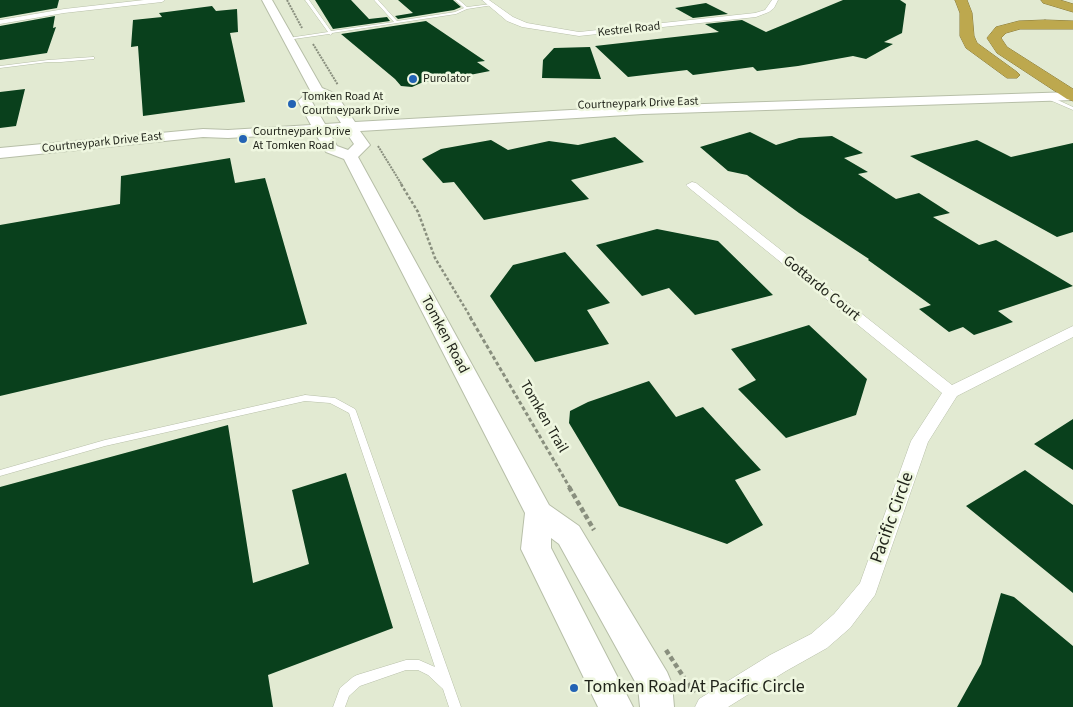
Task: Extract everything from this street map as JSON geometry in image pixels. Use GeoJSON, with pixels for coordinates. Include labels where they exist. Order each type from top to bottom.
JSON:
{"type":"FeatureCollection","features":[{"type":"Feature","properties":{"kind":"highway"},"geometry":{"type":"LineString","coordinates":[[961,0],[966,13],[967,36],[971,45],[1030,86],[1073,96]]}},
{"type":"Feature","properties":{"kind":"highway"},"geometry":{"type":"LineString","coordinates":[[1047,0],[1073,8]]}},
{"type":"Feature","properties":{"kind":"highway"},"geometry":{"type":"LineString","coordinates":[[1067,0],[1073,2]]}},
{"type":"Feature","properties":{"kind":"highway"},"geometry":{"type":"LineString","coordinates":[[1052,91],[1002,50],[994,38],[1001,30],[1019,25],[1073,25]]}},
{"type":"Feature","properties":{"kind":"main road"},"geometry":{"type":"LineString","coordinates":[[267,0],[318,91],[332,97],[362,145],[350,156],[331,149],[305,101],[318,91]]}},
{"type":"Feature","properties":{"kind":"main road","name":"Courtneypark Drive East"},"geometry":{"type":"LineString","coordinates":[[348,122],[1052,91],[1073,84]]}},
{"type":"Feature","properties":{"kind":"main road","name":"Courtneypark Drive East"},"geometry":{"type":"LineString","coordinates":[[0,152],[203,133],[228,134],[318,124],[615,104],[860,96],[1030,86]]}},
{"type":"Feature","properties":{"kind":"main road","name":"Tomken Road"},"geometry":{"type":"LineString","coordinates":[[350,156],[539,513],[569,535],[655,684],[657,707]]}},
{"type":"Feature","properties":{"kind":"main road"},"geometry":{"type":"LineString","coordinates":[[539,513],[536,549],[616,707]]}},
{"type":"Feature","properties":{"kind":"street"},"geometry":{"type":"LineString","coordinates":[[0,22],[64,11],[162,0]]}},
{"type":"Feature","properties":{"kind":"street","name":"Kestrel Road"},"geometry":{"type":"LineString","coordinates":[[488,2],[510,20],[543,29],[580,34],[756,15],[767,11],[772,7],[775,0]]}},
{"type":"Feature","properties":{"kind":"street","name":"Gottardo Court"},"geometry":{"type":"LineString","coordinates":[[692,185],[951,392]]}},
{"type":"Feature","properties":{"kind":"street"},"geometry":{"type":"LineString","coordinates":[[951,392],[1073,331]]}},
{"type":"Feature","properties":{"kind":"street","name":"Pacific Circle"},"geometry":{"type":"LineString","coordinates":[[702,703],[819,641],[842,621],[868,588],[920,440],[951,392]]}},
{"type":"Feature","properties":{"kind":"lane"},"geometry":{"type":"LineString","coordinates":[[307,0],[331,34]]}},
{"type":"Feature","properties":{"kind":"lane"},"geometry":{"type":"LineString","coordinates":[[376,0],[396,22]]}},
{"type":"Feature","properties":{"kind":"lane"},"geometry":{"type":"LineString","coordinates":[[456,0],[466,8]]}},
{"type":"Feature","properties":{"kind":"lane"},"geometry":{"type":"LineString","coordinates":[[288,40],[456,13],[488,2]]}},
{"type":"Feature","properties":{"kind":"lane"},"geometry":{"type":"LineString","coordinates":[[0,67],[93,58]]}},
{"type":"Feature","properties":{"kind":"lane"},"geometry":{"type":"LineString","coordinates":[[1052,91],[1073,109]]}},
{"type":"Feature","properties":{"kind":"lane"},"geometry":{"type":"LineString","coordinates":[[0,473],[105,443],[305,398],[332,400],[352,410],[455,707]]}},
{"type":"Feature","properties":{"kind":"lane"},"geometry":{"type":"LineString","coordinates":[[339,707],[344,692],[357,681],[406,665],[419,665],[432,671],[447,685]]}},
{"type":"Feature","properties":{"kind":"path"},"geometry":{"type":"LineString","coordinates":[[287,0],[303,28]]}},
{"type":"Feature","properties":{"kind":"path"},"geometry":{"type":"LineString","coordinates":[[314,46],[341,89]]}},
{"type":"Feature","properties":{"kind":"path","name":"Tomken Trail"},"geometry":{"type":"LineString","coordinates":[[374,138],[418,212],[435,258],[444,275],[472,319],[595,532]]}},
{"type":"Feature","properties":{"kind":"path"},"geometry":{"type":"LineString","coordinates":[[663,646],[702,703]]}},
{"type":"Feature","properties":{"kind":"building"},"geometry":{"type":"Polygon","coordinates":[[[0,0],[59,0],[57,8],[0,18],[0,0]]]}},
{"type":"Feature","properties":{"kind":"building"},"geometry":{"type":"Polygon","coordinates":[[[315,0],[351,0],[369,19],[387,17],[390,21],[333,29],[315,0]]]}},
{"type":"Feature","properties":{"kind":"building"},"geometry":{"type":"Polygon","coordinates":[[[398,0],[453,0],[461,7],[454,10],[398,19],[395,16],[413,13],[398,0]]]}},
{"type":"Feature","properties":{"kind":"building"},"geometry":{"type":"Polygon","coordinates":[[[843,0],[900,0],[906,4],[902,33],[884,42],[893,44],[866,59],[853,56],[757,71],[753,67],[693,75],[687,70],[628,77],[595,46],[719,32],[705,24],[742,20],[766,32],[843,0]]]}},
{"type":"Feature","properties":{"kind":"building"},"geometry":{"type":"Polygon","coordinates":[[[706,3],[728,14],[693,18],[675,8],[706,3]]]}},
{"type":"Feature","properties":{"kind":"building"},"geometry":{"type":"Polygon","coordinates":[[[212,6],[216,11],[237,9],[238,32],[230,33],[245,102],[143,116],[138,46],[131,47],[133,20],[162,17],[159,13],[212,6]]]}},
{"type":"Feature","properties":{"kind":"building"},"geometry":{"type":"Polygon","coordinates":[[[55,16],[53,28],[56,27],[47,53],[0,60],[0,26],[55,16]]]}},
{"type":"Feature","properties":{"kind":"building","name":"Purolator"},"geometry":{"type":"Polygon","coordinates":[[[426,21],[485,61],[477,62],[490,71],[435,80],[412,87],[401,86],[341,34],[426,21]]]}},
{"type":"Feature","properties":{"kind":"building"},"geometry":{"type":"Polygon","coordinates":[[[590,47],[601,79],[542,78],[543,60],[554,48],[590,47]]]}},
{"type":"Feature","properties":{"kind":"building"},"geometry":{"type":"Polygon","coordinates":[[[25,89],[16,126],[0,128],[0,92],[25,89]]]}},
{"type":"Feature","properties":{"kind":"building"},"geometry":{"type":"Polygon","coordinates":[[[750,132],[776,145],[799,138],[832,136],[863,153],[844,158],[868,172],[858,174],[896,199],[919,193],[950,213],[933,217],[979,245],[996,240],[1073,286],[998,311],[1013,322],[974,335],[963,327],[949,332],[919,309],[931,305],[869,259],[799,213],[747,175],[728,171],[700,147],[750,132]]]}},
{"type":"Feature","properties":{"kind":"building"},"geometry":{"type":"Polygon","coordinates":[[[615,137],[644,162],[571,180],[589,199],[484,220],[454,182],[443,183],[422,159],[441,149],[491,140],[508,150],[549,141],[578,145],[615,137]]]}},
{"type":"Feature","properties":{"kind":"building"},"geometry":{"type":"Polygon","coordinates":[[[977,140],[1011,157],[1073,143],[1073,232],[1057,237],[910,156],[977,140]]]}},
{"type":"Feature","properties":{"kind":"building"},"geometry":{"type":"Polygon","coordinates":[[[230,158],[235,183],[265,178],[307,324],[0,396],[0,225],[120,204],[121,176],[230,158]]]}},
{"type":"Feature","properties":{"kind":"building"},"geometry":{"type":"Polygon","coordinates":[[[657,229],[718,241],[773,295],[695,315],[669,288],[642,296],[596,245],[657,229]]]}},
{"type":"Feature","properties":{"kind":"building"},"geometry":{"type":"Polygon","coordinates":[[[565,252],[610,303],[587,310],[609,344],[535,362],[490,296],[513,265],[565,252]]]}},
{"type":"Feature","properties":{"kind":"building"},"geometry":{"type":"Polygon","coordinates":[[[809,325],[867,379],[856,415],[786,438],[738,389],[756,380],[731,349],[809,325]]]}},
{"type":"Feature","properties":{"kind":"building"},"geometry":{"type":"Polygon","coordinates":[[[649,381],[676,417],[703,407],[761,470],[735,480],[763,525],[727,544],[619,506],[569,423],[570,411],[588,402],[649,381]]]}},
{"type":"Feature","properties":{"kind":"building"},"geometry":{"type":"Polygon","coordinates":[[[1073,419],[1073,470],[1034,444],[1073,419]]]}},
{"type":"Feature","properties":{"kind":"building"},"geometry":{"type":"Polygon","coordinates":[[[228,425],[253,583],[309,564],[292,490],[346,473],[393,628],[268,675],[273,707],[0,707],[0,487],[228,425]]]}},
{"type":"Feature","properties":{"kind":"building"},"geometry":{"type":"Polygon","coordinates":[[[1025,470],[1073,505],[1073,593],[966,506],[1025,470]]]}},
{"type":"Feature","properties":{"kind":"building"},"geometry":{"type":"Polygon","coordinates":[[[1001,593],[1014,597],[1073,646],[1073,707],[957,707],[981,664],[1001,593]]]}},
{"type":"Feature","properties":{"kind":"place","name":"Purolator"},"geometry":{"type":"Point","coordinates":[413,79]}},
{"type":"Feature","properties":{"kind":"place","name":"Tomken Road At Courtneypark Drive"},"geometry":{"type":"Point","coordinates":[292,104]}},
{"type":"Feature","properties":{"kind":"place","name":"Courtneypark Drive At Tomken Road"},"geometry":{"type":"Point","coordinates":[243,139]}},
{"type":"Feature","properties":{"kind":"place","name":"Tomken Road At Pacific Circle"},"geometry":{"type":"Point","coordinates":[574,688]}}]}
